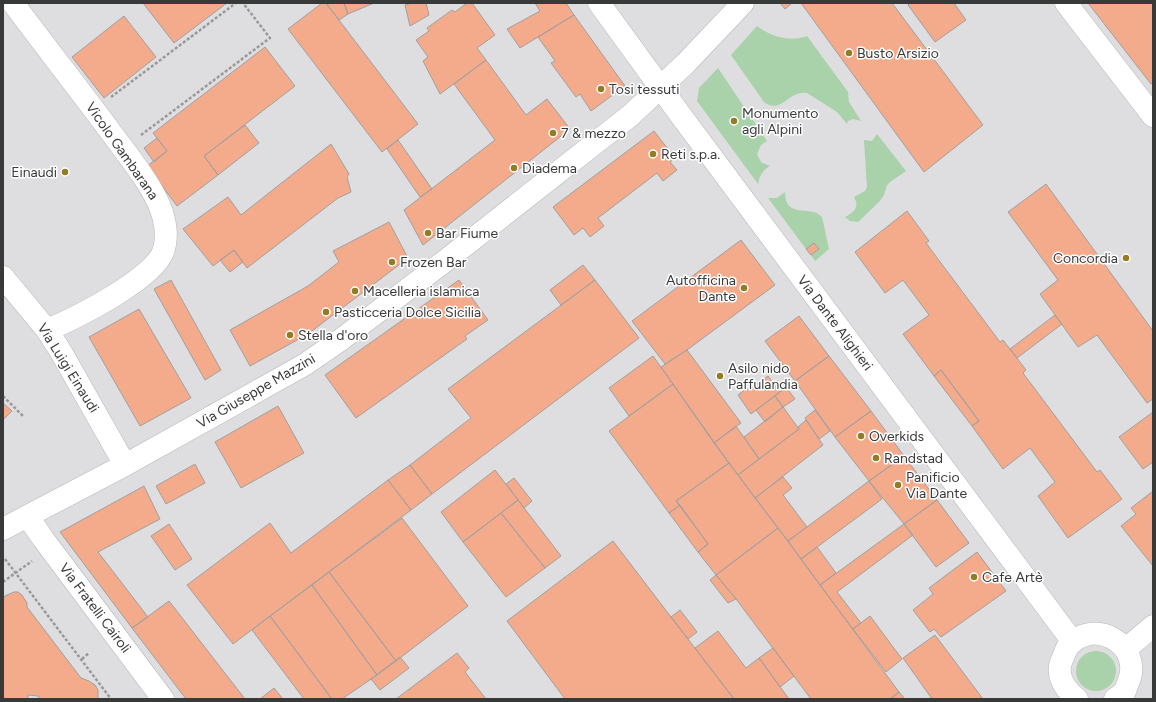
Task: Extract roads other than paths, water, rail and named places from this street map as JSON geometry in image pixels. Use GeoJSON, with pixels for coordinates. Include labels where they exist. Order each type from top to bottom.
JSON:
{"type":"FeatureCollection","features":[{"type":"Feature","properties":{"kind":"street","name":"Vicolo Gambarana"},"geometry":{"type":"LineString","coordinates":[[13,3],[123,149],[144,180],[159,206],[164,220],[164,249],[157,262],[148,272],[137,281],[62,324],[47,330]]}},
{"type":"Feature","properties":{"kind":"street","name":"Via Dante Alighieri"},"geometry":{"type":"LineString","coordinates":[[599,3],[1073,642]]}},
{"type":"Feature","properties":{"kind":"street","name":"Via Giuseppe Mazzini"},"geometry":{"type":"LineString","coordinates":[[3,529],[125,465],[304,365],[334,345],[445,261],[631,115],[686,63],[743,3]]}},
{"type":"Feature","properties":{"kind":"street"},"geometry":{"type":"LineString","coordinates":[[1066,3],[1153,116]]}},
{"type":"Feature","properties":{"kind":"street","name":"Via Luigi Einaudi"},"geometry":{"type":"LineString","coordinates":[[3,277],[47,330],[69,365],[125,465]]}},
{"type":"Feature","properties":{"kind":"street","name":"Via Fratelli Cairoli"},"geometry":{"type":"LineString","coordinates":[[28,517],[163,699]]}},
{"type":"Feature","properties":{"kind":"street"},"geometry":{"type":"LineString","coordinates":[[1126,649],[1153,626]]}},
{"type":"Feature","properties":{"kind":"street"},"geometry":{"type":"LineString","coordinates":[[1069,697],[1061,678],[1060,665],[1066,649],[1073,642],[1084,636],[1096,634],[1108,636],[1119,642],[1126,649],[1132,663],[1132,675],[1125,691],[1115,699]]}},
{"type":"Feature","properties":{"kind":"place","name":"Busto Arsizio"},"geometry":{"type":"Point","coordinates":[849,53]}},
{"type":"Feature","properties":{"kind":"place","name":"Tosi tessuti"},"geometry":{"type":"Point","coordinates":[601,89]}},
{"type":"Feature","properties":{"kind":"place","name":"Monumento agli Alpini"},"geometry":{"type":"Point","coordinates":[734,121]}},
{"type":"Feature","properties":{"kind":"place","name":"7 & mezzo"},"geometry":{"type":"Point","coordinates":[553,133]}},
{"type":"Feature","properties":{"kind":"place","name":"Reti s.p.a."},"geometry":{"type":"Point","coordinates":[653,154]}},
{"type":"Feature","properties":{"kind":"place","name":"Diadema"},"geometry":{"type":"Point","coordinates":[514,168]}},
{"type":"Feature","properties":{"kind":"place","name":"Einaudi"},"geometry":{"type":"Point","coordinates":[65,172]}},
{"type":"Feature","properties":{"kind":"place","name":"Bar Fiume"},"geometry":{"type":"Point","coordinates":[428,233]}},
{"type":"Feature","properties":{"kind":"place","name":"Concordia"},"geometry":{"type":"Point","coordinates":[1126,258]}},
{"type":"Feature","properties":{"kind":"place","name":"Frozen Bar"},"geometry":{"type":"Point","coordinates":[392,262]}},
{"type":"Feature","properties":{"kind":"place","name":"Autofficina Dante"},"geometry":{"type":"Point","coordinates":[744,288]}},
{"type":"Feature","properties":{"kind":"place","name":"Macelleria islamica"},"geometry":{"type":"Point","coordinates":[355,291]}},
{"type":"Feature","properties":{"kind":"place","name":"Pasticceria Dolce Sicilia"},"geometry":{"type":"Point","coordinates":[326,312]}},
{"type":"Feature","properties":{"kind":"place","name":"Stella d'oro"},"geometry":{"type":"Point","coordinates":[290,335]}},
{"type":"Feature","properties":{"kind":"place","name":"Asilo nido Paffulandia"},"geometry":{"type":"Point","coordinates":[720,376]}},
{"type":"Feature","properties":{"kind":"place","name":"Overkids"},"geometry":{"type":"Point","coordinates":[861,436]}},
{"type":"Feature","properties":{"kind":"place","name":"Randstad"},"geometry":{"type":"Point","coordinates":[876,458]}},
{"type":"Feature","properties":{"kind":"place","name":"Panificio Via Dante"},"geometry":{"type":"Point","coordinates":[898,485]}},
{"type":"Feature","properties":{"kind":"place","name":"Cafe Artè"},"geometry":{"type":"Point","coordinates":[974,577]}}]}
